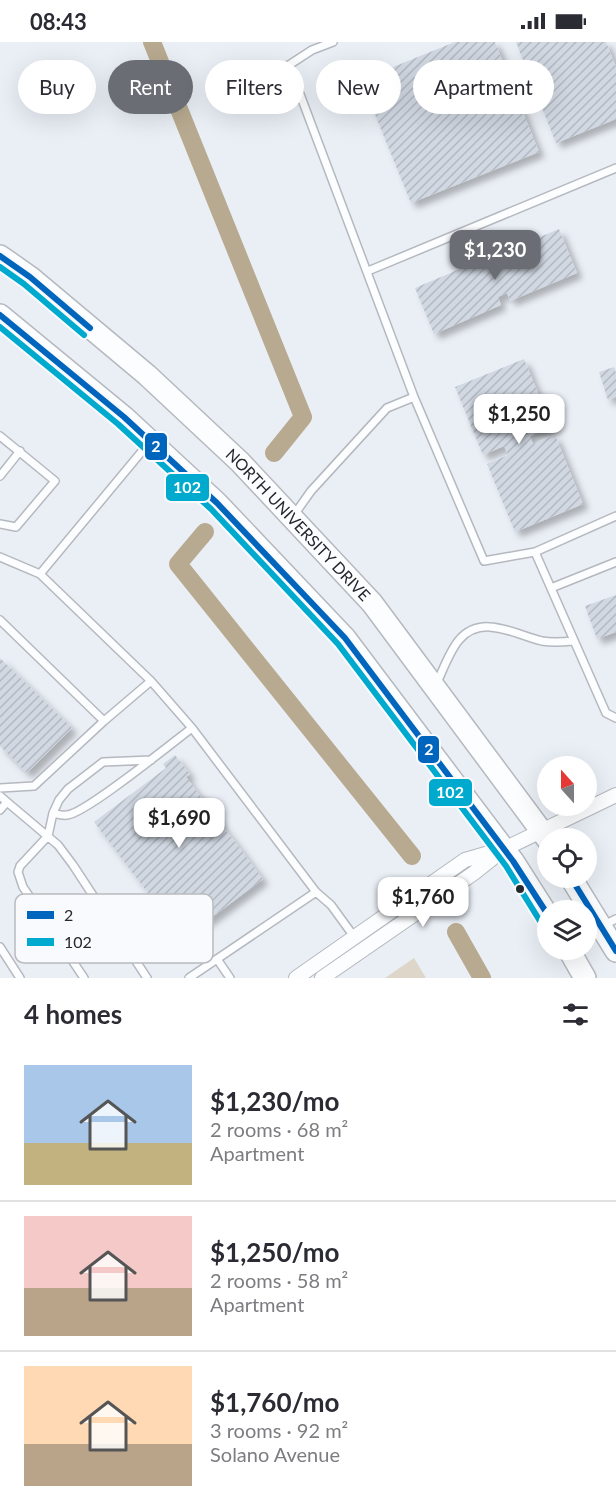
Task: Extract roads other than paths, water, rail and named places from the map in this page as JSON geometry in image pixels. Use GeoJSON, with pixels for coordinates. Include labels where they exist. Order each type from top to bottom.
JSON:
{"type":"FeatureCollection","features":[{"type":"Feature","properties":{"kind":"main road","name":"NORTH UNIVERSITY DRIVE"},"geometry":{"type":"LineString","coordinates":[[0,256],[30,277],[147,375],[240,462],[292,517],[372,603],[539,828]]}},
{"type":"Feature","properties":{"kind":"main road"},"geometry":{"type":"LineString","coordinates":[[0,315],[150,442],[217,503],[345,638],[504,849],[537,900]]}},
{"type":"Feature","properties":{"kind":"main road"},"geometry":{"type":"LineString","coordinates":[[580,888],[609,922],[616,951]]}},
{"type":"Feature","properties":{"kind":"main road"},"geometry":{"type":"LineString","coordinates":[[575,960],[585,978]]}},
{"type":"Feature","properties":{"kind":"street"},"geometry":{"type":"LineString","coordinates":[[557,828],[616,795]]}},
{"type":"Feature","properties":{"kind":"street"},"geometry":{"type":"LineString","coordinates":[[296,978],[465,860],[537,837]]}},
{"type":"Feature","properties":{"kind":"street"},"geometry":{"type":"LineString","coordinates":[[321,978],[474,873],[504,849]]}},
{"type":"Feature","properties":{"kind":"lane"},"geometry":{"type":"LineString","coordinates":[[333,42],[312,50],[289,64],[414,397],[484,561],[535,552],[616,516]]}},
{"type":"Feature","properties":{"kind":"lane"},"geometry":{"type":"LineString","coordinates":[[368,271],[616,168]]}},
{"type":"Feature","properties":{"kind":"lane"},"geometry":{"type":"LineString","coordinates":[[292,517],[311,491],[387,408],[414,397]]}},
{"type":"Feature","properties":{"kind":"lane"},"geometry":{"type":"LineString","coordinates":[[0,436],[55,481],[16,527],[0,524]]}},
{"type":"Feature","properties":{"kind":"lane"},"geometry":{"type":"LineString","coordinates":[[40,574],[150,442]]}},
{"type":"Feature","properties":{"kind":"lane"},"geometry":{"type":"LineString","coordinates":[[0,476],[20,451]]}},
{"type":"Feature","properties":{"kind":"lane"},"geometry":{"type":"LineString","coordinates":[[535,552],[606,714],[616,718]]}},
{"type":"Feature","properties":{"kind":"lane"},"geometry":{"type":"LineString","coordinates":[[0,557],[40,574],[150,681],[192,728],[316,892],[331,905],[355,938]]}},
{"type":"Feature","properties":{"kind":"lane"},"geometry":{"type":"LineString","coordinates":[[551,588],[616,562]]}},
{"type":"Feature","properties":{"kind":"lane"},"geometry":{"type":"LineString","coordinates":[[0,620],[104,721]]}},
{"type":"Feature","properties":{"kind":"lane"},"geometry":{"type":"LineString","coordinates":[[435,687],[461,637],[480,628],[502,628],[541,641],[557,643],[574,641]]}},
{"type":"Feature","properties":{"kind":"lane"},"geometry":{"type":"LineString","coordinates":[[0,788],[34,786],[150,681]]}},
{"type":"Feature","properties":{"kind":"lane"},"geometry":{"type":"LineString","coordinates":[[53,813],[67,815],[76,813],[192,728]]}},
{"type":"Feature","properties":{"kind":"lane"},"geometry":{"type":"LineString","coordinates":[[28,894],[19,880],[20,866],[48,836],[53,813],[59,800],[68,789],[103,762],[151,759]]}},
{"type":"Feature","properties":{"kind":"lane"},"geometry":{"type":"LineString","coordinates":[[0,796],[48,836],[73,865],[92,894]]}},
{"type":"Feature","properties":{"kind":"lane"},"geometry":{"type":"LineString","coordinates":[[0,810],[7,802]]}},
{"type":"Feature","properties":{"kind":"lane"},"geometry":{"type":"LineString","coordinates":[[213,962],[316,892]]}},
{"type":"Feature","properties":{"kind":"lane"},"geometry":{"type":"LineString","coordinates":[[0,947],[20,978]]}},
{"type":"Feature","properties":{"kind":"lane"},"geometry":{"type":"LineString","coordinates":[[218,959],[230,978]]}},
{"type":"Feature","properties":{"kind":"lane"},"geometry":{"type":"LineString","coordinates":[[74,963],[84,978]]}},
{"type":"Feature","properties":{"kind":"lane"},"geometry":{"type":"LineString","coordinates":[[137,963],[147,978]]}},
{"type":"Feature","properties":{"kind":"lane"},"geometry":{"type":"LineString","coordinates":[[189,978],[212,963]]}},
{"type":"Feature","properties":{"kind":"waterway"},"geometry":{"type":"LineString","coordinates":[[152,42],[303,417],[274,453]]}},
{"type":"Feature","properties":{"kind":"waterway"},"geometry":{"type":"LineString","coordinates":[[205,532],[178,564],[412,856]]}},
{"type":"Feature","properties":{"kind":"waterway"},"geometry":{"type":"LineString","coordinates":[[456,932],[482,978]]}}]}
